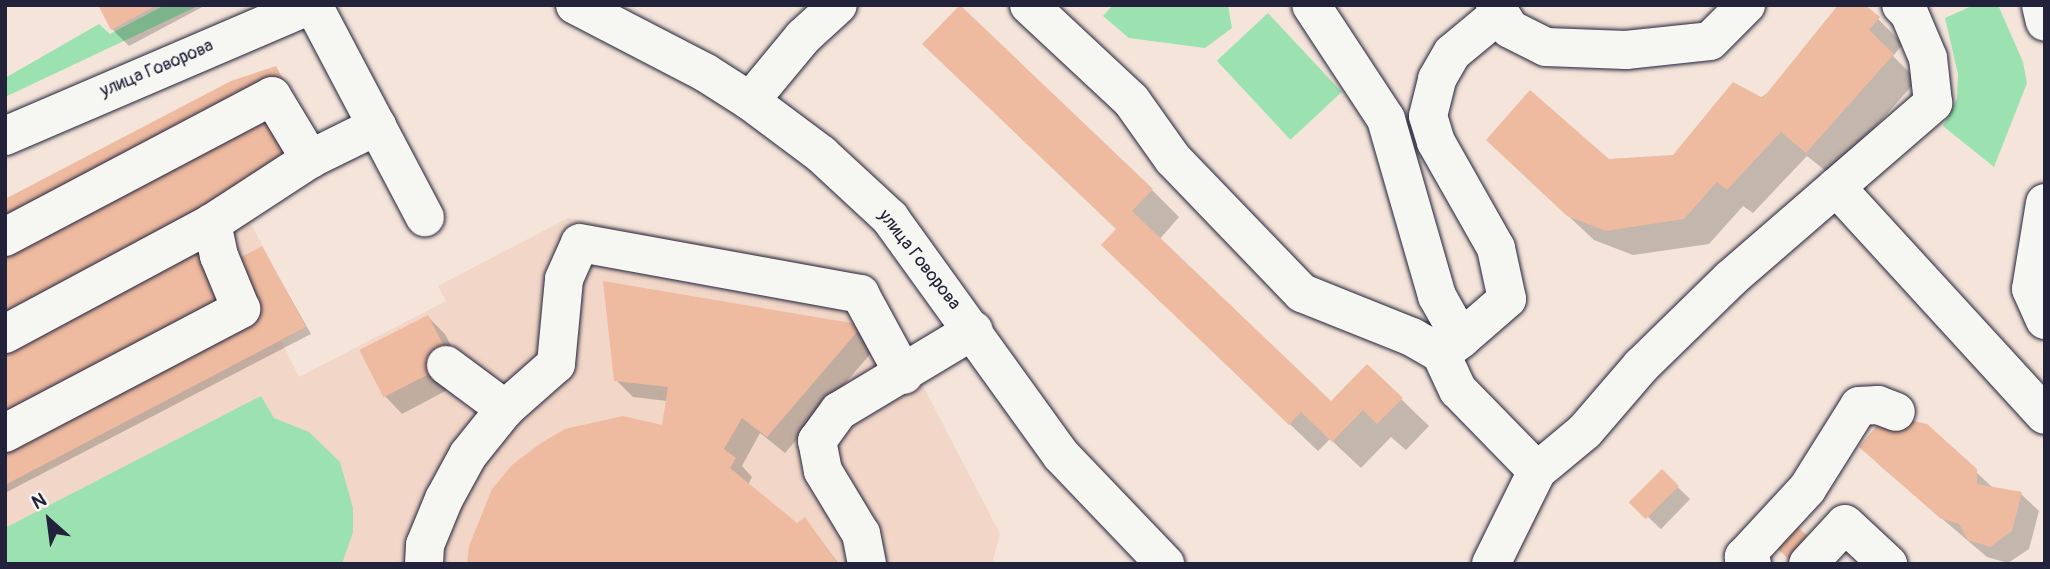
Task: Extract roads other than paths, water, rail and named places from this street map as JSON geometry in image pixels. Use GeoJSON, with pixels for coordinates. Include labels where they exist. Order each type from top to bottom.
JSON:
{"type":"FeatureCollection","features":[{"type":"Feature","properties":{"kind":"main road","name":"улица Говорова"},"geometry":{"type":"LineString","coordinates":[[575,5],[706,73],[750,101],[821,154],[890,218],[974,330],[1060,455],[1165,564]]}},
{"type":"Feature","properties":{"kind":"main road"},"geometry":{"type":"LineString","coordinates":[[750,101],[803,37],[838,5]]}},
{"type":"Feature","properties":{"kind":"main road"},"geometry":{"type":"LineString","coordinates":[[1029,5],[1131,100],[1174,159],[1302,293],[1451,346]]}},
{"type":"Feature","properties":{"kind":"main road"},"geometry":{"type":"LineString","coordinates":[[1311,5],[1386,120],[1451,346],[1458,390],[1536,471]]}},
{"type":"Feature","properties":{"kind":"main road"},"geometry":{"type":"LineString","coordinates":[[1451,346],[1507,299],[1496,248],[1436,142],[1428,116],[1437,79],[1452,53],[1497,10],[1510,29],[1546,47],[1626,50],[1710,41],[1746,5]]}},
{"type":"Feature","properties":{"kind":"main road"},"geometry":{"type":"LineString","coordinates":[[1491,564],[1536,471],[1584,431],[1641,366],[1730,279],[1933,103],[1928,58],[1909,13],[1901,5]]}},
{"type":"Feature","properties":{"kind":"main road"},"geometry":{"type":"LineString","coordinates":[[2041,5],[2045,22]]}},
{"type":"Feature","properties":{"kind":"main road","name":"улица Говорова"},"geometry":{"type":"LineString","coordinates":[[5,136],[301,7]]}},
{"type":"Feature","properties":{"kind":"main road"},"geometry":{"type":"LineString","coordinates":[[301,7],[377,126],[425,217]]}},
{"type":"Feature","properties":{"kind":"main road"},"geometry":{"type":"LineString","coordinates":[[5,237],[272,96],[310,159]]}},
{"type":"Feature","properties":{"kind":"main road"},"geometry":{"type":"LineString","coordinates":[[5,334],[212,223],[310,159],[377,126]]}},
{"type":"Feature","properties":{"kind":"main road"},"geometry":{"type":"LineString","coordinates":[[1836,187],[2045,415]]}},
{"type":"Feature","properties":{"kind":"main road"},"geometry":{"type":"LineString","coordinates":[[2045,203],[2031,289],[2045,320]]}},
{"type":"Feature","properties":{"kind":"main road"},"geometry":{"type":"LineString","coordinates":[[5,433],[241,309],[219,256],[212,223]]}},
{"type":"Feature","properties":{"kind":"main road"},"geometry":{"type":"LineString","coordinates":[[424,564],[425,545],[444,499],[468,456],[505,409],[556,364],[564,279],[580,243],[860,293],[904,376]]}},
{"type":"Feature","properties":{"kind":"main road"},"geometry":{"type":"LineString","coordinates":[[867,564],[861,534],[823,471],[817,441],[839,411],[904,376],[974,330]]}},
{"type":"Feature","properties":{"kind":"main road"},"geometry":{"type":"LineString","coordinates":[[446,365],[505,409]]}},
{"type":"Feature","properties":{"kind":"main road"},"geometry":{"type":"LineString","coordinates":[[1752,564],[1744,556],[1807,489],[1859,406],[1878,405],[1896,412]]}},
{"type":"Feature","properties":{"kind":"main road"},"geometry":{"type":"LineString","coordinates":[[1807,489],[1888,564]]}},
{"type":"Feature","properties":{"kind":"main road"},"geometry":{"type":"LineString","coordinates":[[1808,564],[1845,524]]}}]}
